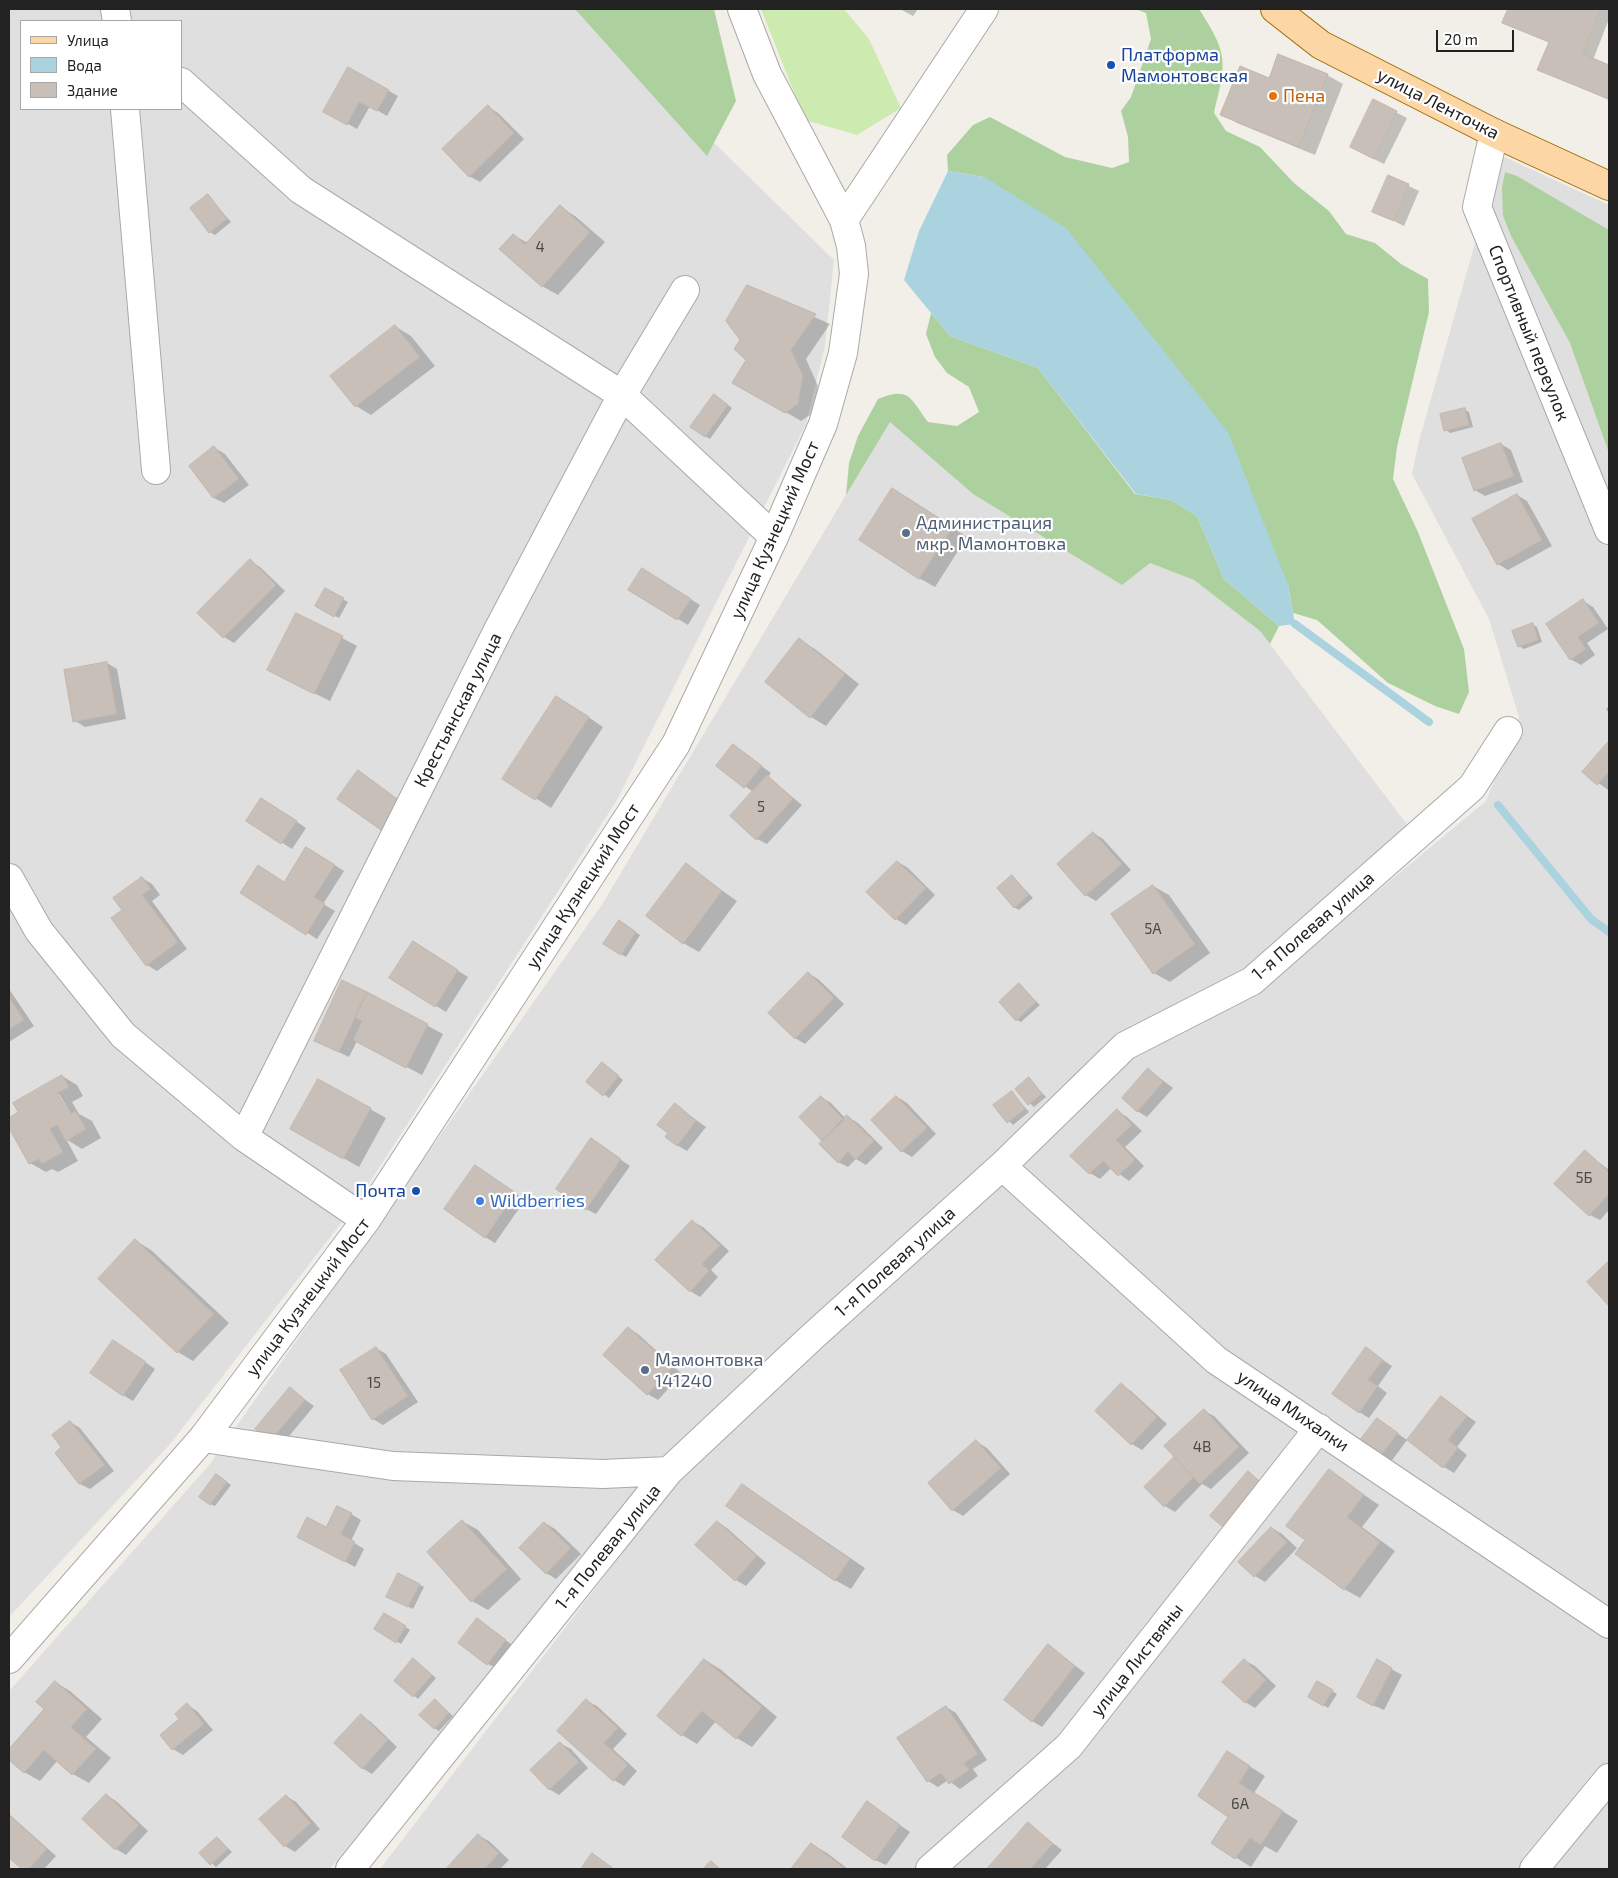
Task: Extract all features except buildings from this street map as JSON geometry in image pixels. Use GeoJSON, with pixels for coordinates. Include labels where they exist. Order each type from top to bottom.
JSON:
{"type":"FeatureCollection","features":[{"type":"Feature","properties":{"kind":"main road","name":"улица Ленточка"},"geometry":{"type":"LineString","coordinates":[[1275,9],[1321,45],[1494,133],[1609,186]]}},
{"type":"Feature","properties":{"kind":"street","name":"улица Кузнецкий Мост"},"geometry":{"type":"LineString","coordinates":[[9,1658],[203,1438],[366,1220],[676,744],[774,537],[823,424],[843,353],[854,274],[851,246],[844,220],[767,74],[742,9]]}},
{"type":"Feature","properties":{"kind":"street"},"geometry":{"type":"LineString","coordinates":[[844,220],[984,9]]}},
{"type":"Feature","properties":{"kind":"street"},"geometry":{"type":"LineString","coordinates":[[182,83],[301,190],[622,395],[774,537]]}},
{"type":"Feature","properties":{"kind":"street"},"geometry":{"type":"LineString","coordinates":[[125,110],[156,470]]}},
{"type":"Feature","properties":{"kind":"street","name":"Спортивный переулок"},"geometry":{"type":"LineString","coordinates":[[1494,133],[1477,207],[1609,530]]}},
{"type":"Feature","properties":{"kind":"street","name":"Крестьянская улица"},"geometry":{"type":"LineString","coordinates":[[244,1136],[498,630],[622,395],[685,290]]}},
{"type":"Feature","properties":{"kind":"street","name":"1-я Полевая улица"},"geometry":{"type":"LineString","coordinates":[[350,1869],[669,1472],[813,1336],[1002,1166],[1125,1046],[1252,981],[1472,787],[1508,731]]}},
{"type":"Feature","properties":{"kind":"street"},"geometry":{"type":"LineString","coordinates":[[9,878],[39,931],[123,1035],[244,1136],[366,1220]]}},
{"type":"Feature","properties":{"kind":"street","name":"улица Михалки"},"geometry":{"type":"LineString","coordinates":[[1002,1166],[1216,1360],[1609,1624]]}},
{"type":"Feature","properties":{"kind":"street","name":"улица Листвяны"},"geometry":{"type":"LineString","coordinates":[[930,1869],[1069,1746],[1319,1428]]}},
{"type":"Feature","properties":{"kind":"street"},"geometry":{"type":"LineString","coordinates":[[203,1438],[393,1466],[603,1474],[669,1472]]}},
{"type":"Feature","properties":{"kind":"street"},"geometry":{"type":"LineString","coordinates":[[1534,1869],[1609,1778]]}},
{"type":"Feature","properties":{"kind":"shaded area"},"geometry":{"type":"Polygon","coordinates":[[[9,9],[577,9],[834,260],[825,346],[806,424],[617,800],[355,1205],[171,1443],[9,1617],[9,9]]]}},
{"type":"Feature","properties":{"kind":"shaded area"},"geometry":{"type":"Polygon","coordinates":[[[1500,155],[1609,205],[1609,1869],[380,1869],[680,1478],[1135,1053],[1273,978],[1486,801],[1519,717],[1489,619],[1412,474],[1419,441],[1500,155]]]}},
{"type":"Feature","properties":{"kind":"shaded area"},"geometry":{"type":"Polygon","coordinates":[[[890,421],[973,494],[1194,580],[1260,631],[1409,827],[1258,962],[1120,1036],[670,1456],[330,1869],[9,1869],[9,1691],[210,1464],[603,903],[890,421]]]}},
{"type":"Feature","properties":{"kind":"green space"},"geometry":{"type":"Polygon","coordinates":[[[575,9],[714,9],[736,101],[707,156],[575,9]]]}},
{"type":"Feature","properties":{"kind":"green space"},"geometry":{"type":"Polygon","coordinates":[[[761,9],[844,9],[869,39],[901,108],[857,135],[805,120],[761,9]]]}},
{"type":"Feature","properties":{"kind":"green space"},"geometry":{"type":"Polygon","coordinates":[[[1135,9],[1199,9],[1209,24],[1220,48],[1223,69],[1214,113],[1226,131],[1260,147],[1294,183],[1329,211],[1346,234],[1375,243],[1401,264],[1428,279],[1429,312],[1397,447],[1393,479],[1418,532],[1464,649],[1469,692],[1459,714],[1435,706],[1388,683],[1317,620],[1293,613],[1288,585],[984,177],[948,171],[947,155],[973,125],[990,117],[1065,157],[1112,168],[1129,162],[1128,137],[1121,111],[1131,97],[1151,39],[1146,13],[1135,9]]]}},
{"type":"Feature","properties":{"kind":"green space"},"geometry":{"type":"Polygon","coordinates":[[[1505,172],[1517,176],[1609,230],[1609,453],[1570,343],[1511,236],[1503,216],[1502,188],[1505,172]]]}},
{"type":"Feature","properties":{"kind":"green space"},"geometry":{"type":"Polygon","coordinates":[[[931,313],[950,336],[1038,368],[1135,494],[1171,500],[1197,516],[1224,579],[1279,626],[1270,644],[1260,631],[1194,580],[1150,563],[1122,585],[973,494],[890,422],[846,495],[849,463],[858,436],[878,399],[889,395],[903,394],[913,401],[928,422],[957,426],[979,412],[969,387],[947,373],[935,357],[926,334],[931,313]]]}},
{"type":"Feature","properties":{"kind":"water"},"geometry":{"type":"Polygon","coordinates":[[[948,171],[984,177],[1066,228],[1228,432],[1288,585],[1295,624],[1279,626],[1224,579],[1197,516],[1171,500],[1136,494],[1038,368],[950,336],[904,280],[919,231],[948,171]]]}},
{"type":"Feature","properties":{"kind":"waterway"},"geometry":{"type":"LineString","coordinates":[[1295,624],[1429,722]]}},
{"type":"Feature","properties":{"kind":"waterway"},"geometry":{"type":"LineString","coordinates":[[1498,805],[1591,919],[1609,932]]}},
{"type":"Feature","properties":{"kind":"place","name":"Платформа Мамонтовская"},"geometry":{"type":"Point","coordinates":[1111,65]}},
{"type":"Feature","properties":{"kind":"place","name":"Пена"},"geometry":{"type":"Point","coordinates":[1273,96]}},
{"type":"Feature","properties":{"kind":"place","name":"Администрация мкр. Мамонтовка"},"geometry":{"type":"Point","coordinates":[906,533]}},
{"type":"Feature","properties":{"kind":"place","name":"Почта"},"geometry":{"type":"Point","coordinates":[416,1191]}},
{"type":"Feature","properties":{"kind":"place","name":"Wildberries"},"geometry":{"type":"Point","coordinates":[480,1201]}},
{"type":"Feature","properties":{"kind":"place","name":"Мамонтовка 141240"},"geometry":{"type":"Point","coordinates":[645,1370]}}]}
